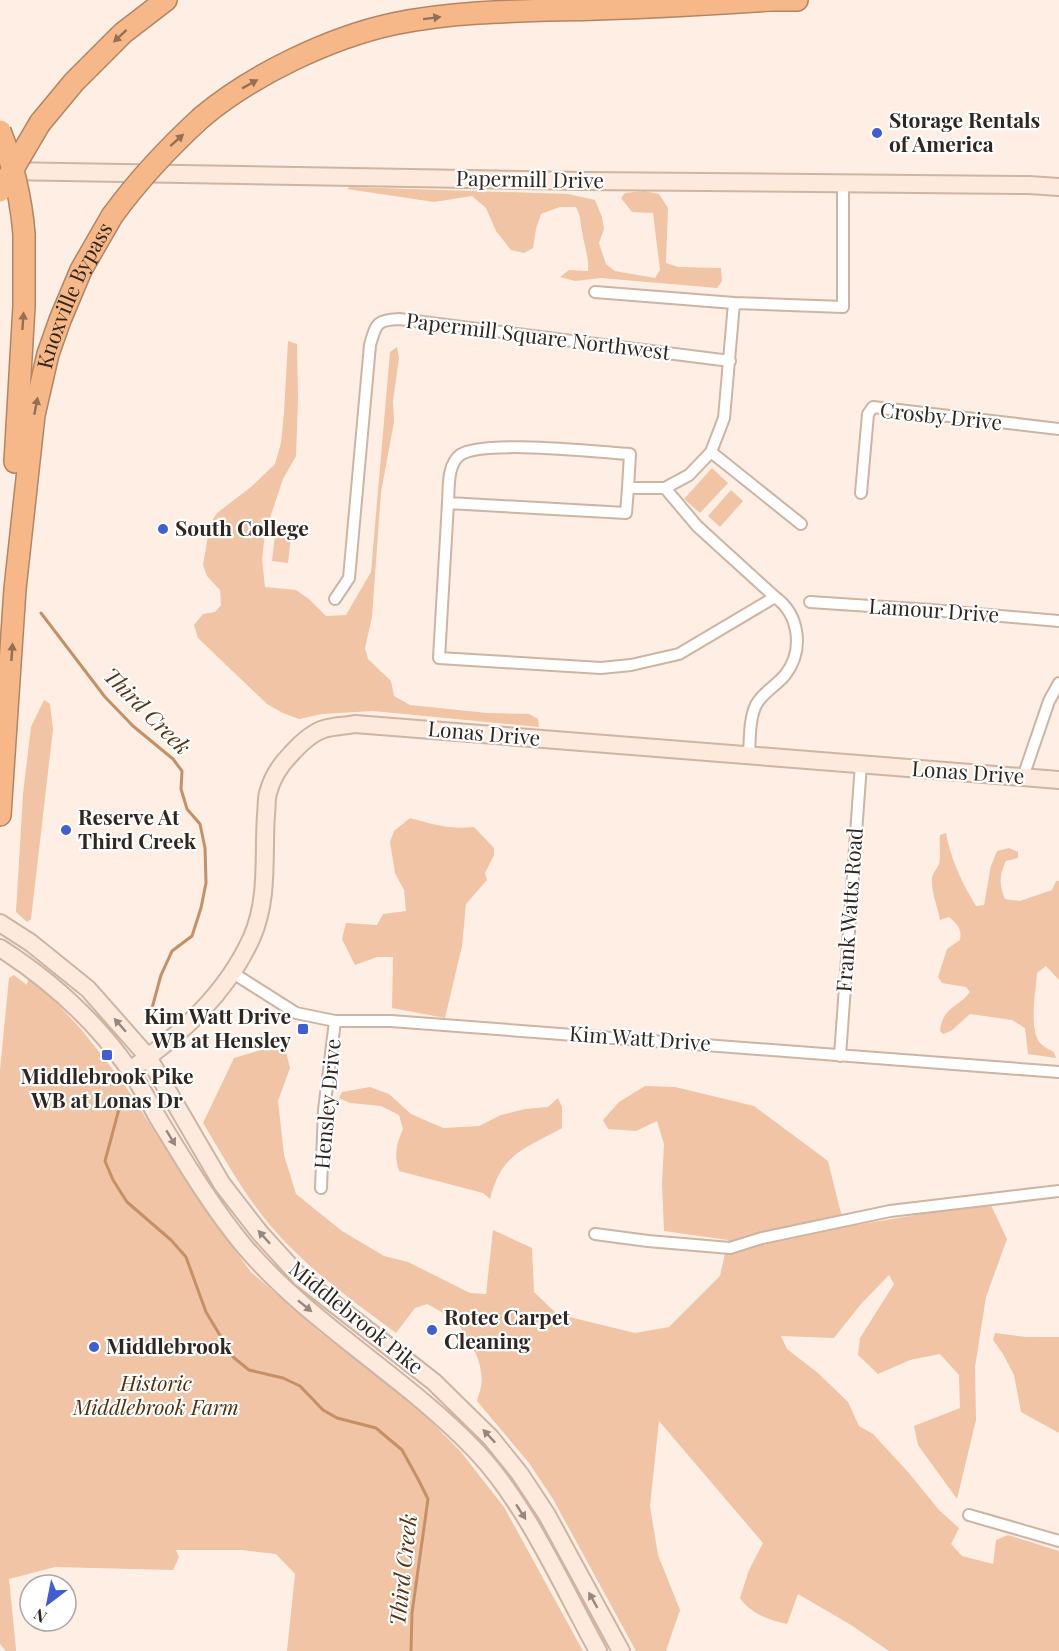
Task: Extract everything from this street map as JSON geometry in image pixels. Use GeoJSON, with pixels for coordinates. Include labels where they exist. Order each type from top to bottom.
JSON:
{"type":"FeatureCollection","features":[{"type":"Feature","properties":{"kind":"highway"},"geometry":{"type":"LineString","coordinates":[[0,191],[40,123],[74,82],[123,33],[166,0]]}},
{"type":"Feature","properties":{"kind":"highway"},"geometry":{"type":"LineString","coordinates":[[759,0],[797,0]]}},
{"type":"Feature","properties":{"kind":"highway","name":"Knoxville Bypass"},"geometry":{"type":"LineString","coordinates":[[0,815],[15,589],[34,415],[48,354],[81,270],[112,216],[134,186],[166,150],[202,117],[250,83],[291,60],[330,44],[392,24],[478,13],[649,8],[770,0]]}},
{"type":"Feature","properties":{"kind":"highway"},"geometry":{"type":"LineString","coordinates":[[0,131],[15,176],[22,209],[24,234],[24,306],[11,544],[15,589]]}},
{"type":"Feature","properties":{"kind":"main road","name":"Papermill Drive"},"geometry":{"type":"LineString","coordinates":[[0,171],[1059,187]]}},
{"type":"Feature","properties":{"kind":"main road","name":"Lonas Drive"},"geometry":{"type":"LineString","coordinates":[[130,1070],[200,1013],[233,973],[252,936],[264,896],[268,792],[280,766],[286,759],[300,743],[323,729],[355,724],[1059,780]]}},
{"type":"Feature","properties":{"kind":"main road","name":"Middlebrook Pike"},"geometry":{"type":"LineString","coordinates":[[0,923],[32,943],[88,989],[148,1057],[222,1184],[260,1233],[301,1278],[434,1382],[491,1438],[520,1474],[547,1515],[621,1651]]}},
{"type":"Feature","properties":{"kind":"main road","name":"Middlebrook Pike"},"geometry":{"type":"LineString","coordinates":[[0,948],[53,986],[89,1021],[130,1070],[205,1195],[244,1246],[287,1293],[425,1403],[476,1452],[497,1477],[529,1526],[597,1651]]}},
{"type":"Feature","properties":{"kind":"street"},"geometry":{"type":"LineString","coordinates":[[595,292],[734,303],[843,307],[843,183]]}},
{"type":"Feature","properties":{"kind":"street"},"geometry":{"type":"LineString","coordinates":[[628,488],[665,488],[689,475],[711,452],[724,418],[734,303]]}},
{"type":"Feature","properties":{"kind":"street","name":"Papermill Square Northwest"},"geometry":{"type":"LineString","coordinates":[[335,598],[349,578],[370,345],[375,326],[384,320],[399,319],[730,361]]}},
{"type":"Feature","properties":{"kind":"street","name":"Crosby Drive"},"geometry":{"type":"LineString","coordinates":[[861,493],[868,414],[873,407],[1059,429]]}},
{"type":"Feature","properties":{"kind":"street"},"geometry":{"type":"LineString","coordinates":[[448,503],[626,513],[630,454],[495,446],[472,449],[459,456],[451,467],[448,503],[439,658],[601,668],[631,664],[679,654],[775,597]]}},
{"type":"Feature","properties":{"kind":"street"},"geometry":{"type":"LineString","coordinates":[[711,452],[801,524]]}},
{"type":"Feature","properties":{"kind":"street"},"geometry":{"type":"LineString","coordinates":[[665,488],[697,526],[790,612],[796,625],[796,654],[785,675],[757,703],[751,718],[749,755]]}},
{"type":"Feature","properties":{"kind":"street","name":"Lamour Drive"},"geometry":{"type":"LineString","coordinates":[[810,602],[1059,621]]}},
{"type":"Feature","properties":{"kind":"street"},"geometry":{"type":"LineString","coordinates":[[1023,777],[1049,701],[1059,683]]}},
{"type":"Feature","properties":{"kind":"street","name":"Frank Watts Road"},"geometry":{"type":"LineString","coordinates":[[840,1056],[861,764]]}},
{"type":"Feature","properties":{"kind":"street","name":"Kim Watt Drive"},"geometry":{"type":"LineString","coordinates":[[233,973],[296,1013],[335,1021],[403,1022],[1059,1072]]}},
{"type":"Feature","properties":{"kind":"street","name":"Hensley Drive"},"geometry":{"type":"LineString","coordinates":[[321,1188],[324,1110],[335,1021]]}},
{"type":"Feature","properties":{"kind":"street"},"geometry":{"type":"LineString","coordinates":[[595,1234],[730,1248],[890,1211],[1059,1191]]}},
{"type":"Feature","properties":{"kind":"street"},"geometry":{"type":"LineString","coordinates":[[969,1515],[1059,1541]]}},
{"type":"Feature","properties":{"kind":"green space"},"geometry":{"type":"Polygon","coordinates":[[[350,187],[568,194],[595,200],[602,217],[604,229],[599,243],[606,264],[615,271],[655,278],[660,270],[653,213],[632,212],[621,198],[625,193],[644,191],[659,194],[668,208],[666,263],[678,267],[721,268],[722,281],[717,288],[601,278],[575,281],[560,277],[569,270],[588,271],[580,216],[576,207],[560,207],[541,214],[533,248],[524,253],[511,250],[496,231],[486,208],[472,196],[434,202],[347,189],[350,187]]]}},
{"type":"Feature","properties":{"kind":"green space"},"geometry":{"type":"Polygon","coordinates":[[[288,341],[297,344],[296,456],[283,479],[265,533],[262,559],[265,587],[296,590],[326,616],[346,615],[371,572],[390,352],[397,347],[399,358],[393,401],[394,422],[381,492],[372,617],[365,648],[368,659],[391,681],[394,696],[410,705],[487,713],[529,714],[538,719],[539,727],[373,711],[322,714],[299,719],[267,704],[198,638],[194,625],[203,614],[215,612],[221,605],[220,590],[207,576],[203,565],[210,524],[217,513],[251,487],[275,464],[281,443],[288,341]]]}},
{"type":"Feature","properties":{"kind":"green space"},"geometry":{"type":"Polygon","coordinates":[[[712,468],[728,483],[700,513],[684,499],[712,468]]]}},
{"type":"Feature","properties":{"kind":"green space"},"geometry":{"type":"Polygon","coordinates":[[[731,490],[743,501],[720,527],[708,516],[731,490]]]}},
{"type":"Feature","properties":{"kind":"green space"},"geometry":{"type":"Polygon","coordinates":[[[276,527],[292,528],[288,563],[272,561],[276,527]]]}},
{"type":"Feature","properties":{"kind":"green space"},"geometry":{"type":"Polygon","coordinates":[[[44,700],[50,704],[53,729],[31,919],[27,922],[16,912],[23,794],[31,727],[44,700]]]}},
{"type":"Feature","properties":{"kind":"green space"},"geometry":{"type":"Polygon","coordinates":[[[410,818],[450,827],[474,827],[494,848],[494,855],[485,873],[487,880],[466,904],[462,946],[445,1018],[392,1008],[393,957],[377,957],[355,965],[342,939],[346,923],[377,925],[383,914],[406,911],[404,890],[395,873],[390,842],[394,831],[410,818]]]}},
{"type":"Feature","properties":{"kind":"green space"},"geometry":{"type":"Polygon","coordinates":[[[946,833],[958,871],[976,906],[984,905],[991,866],[997,851],[1009,848],[1018,852],[1018,858],[1006,861],[1002,871],[1001,885],[1005,899],[1020,901],[1052,890],[1056,881],[1059,881],[1059,980],[1046,966],[1037,973],[1034,1010],[1037,1038],[1042,1045],[1054,1052],[1056,1058],[1028,1054],[1025,1028],[1012,1020],[970,1014],[951,1031],[943,1034],[940,1031],[944,1017],[970,992],[966,987],[942,983],[938,977],[947,949],[960,940],[959,927],[955,922],[949,917],[940,920],[932,887],[932,877],[940,861],[940,835],[946,833]]]}},
{"type":"Feature","properties":{"kind":"green space","name":"Historic Middlebrook Farm"},"geometry":{"type":"Polygon","coordinates":[[[14,975],[27,985],[28,979],[51,997],[81,1029],[122,1081],[206,1211],[251,1272],[321,1333],[406,1396],[461,1452],[504,1507],[583,1651],[287,1651],[295,1574],[276,1554],[242,1550],[176,1550],[179,1557],[173,1570],[55,1567],[32,1573],[18,1573],[18,1577],[9,1579],[16,1651],[6,1651],[0,1644],[0,1070],[9,978],[14,975]]]}},
{"type":"Feature","properties":{"kind":"green space"},"geometry":{"type":"Polygon","coordinates":[[[285,1048],[290,1068],[278,1101],[284,1155],[296,1194],[342,1231],[384,1256],[408,1262],[470,1293],[486,1294],[493,1230],[532,1248],[534,1292],[557,1314],[635,1333],[669,1327],[720,1276],[728,1240],[664,1231],[662,1184],[664,1144],[657,1121],[636,1131],[608,1129],[603,1120],[619,1102],[645,1086],[675,1087],[754,1106],[828,1161],[841,1213],[849,1226],[990,1203],[1007,1239],[986,1297],[975,1367],[976,1420],[957,1499],[918,1445],[914,1426],[960,1408],[959,1375],[940,1354],[910,1360],[878,1374],[858,1355],[860,1338],[894,1284],[889,1275],[861,1304],[834,1338],[781,1336],[787,1349],[818,1373],[848,1402],[859,1426],[873,1434],[939,1510],[959,1528],[951,1544],[962,1556],[993,1564],[996,1540],[1008,1535],[1059,1551],[1059,1651],[889,1651],[851,1625],[798,1594],[787,1624],[755,1612],[740,1598],[749,1570],[763,1543],[659,1421],[650,1506],[658,1555],[680,1610],[666,1651],[636,1651],[553,1499],[529,1463],[477,1401],[482,1378],[478,1358],[461,1329],[448,1316],[427,1304],[415,1308],[396,1333],[344,1294],[279,1236],[256,1208],[203,1123],[234,1058],[261,1050],[285,1048]]]}},
{"type":"Feature","properties":{"kind":"green space"},"geometry":{"type":"Polygon","coordinates":[[[370,1087],[389,1094],[411,1114],[443,1128],[479,1126],[501,1115],[525,1109],[548,1107],[558,1098],[562,1107],[562,1128],[526,1147],[508,1161],[495,1183],[490,1199],[483,1193],[399,1171],[396,1150],[403,1129],[399,1115],[381,1106],[350,1103],[339,1098],[342,1092],[370,1087]]]}},
{"type":"Feature","properties":{"kind":"green space"},"geometry":{"type":"Polygon","coordinates":[[[995,1333],[1026,1337],[1059,1337],[1059,1433],[1021,1412],[1014,1375],[993,1340],[995,1333]]]}},
{"type":"Feature","properties":{"kind":"waterway","name":"Third Creek"},"geometry":{"type":"LineString","coordinates":[[41,613],[105,697],[133,726],[173,759],[182,771],[181,789],[187,809],[200,824],[205,848],[206,883],[201,908],[192,936],[172,951],[161,975],[152,1008]]}},
{"type":"Feature","properties":{"kind":"waterway","name":"Third Creek"},"geometry":{"type":"LineString","coordinates":[[119,1109],[105,1161],[113,1180],[127,1202],[171,1240],[186,1257],[206,1312],[233,1357],[249,1370],[283,1378],[300,1386],[323,1410],[337,1418],[376,1428],[402,1450],[418,1479],[428,1499],[412,1613],[411,1651]]}},
{"type":"Feature","properties":{"kind":"place","name":"Storage Rentals of America"},"geometry":{"type":"Point","coordinates":[877,133]}},
{"type":"Feature","properties":{"kind":"place","name":"South College"},"geometry":{"type":"Point","coordinates":[163,529]}},
{"type":"Feature","properties":{"kind":"place","name":"Reserve At Third Creek"},"geometry":{"type":"Point","coordinates":[66,830]}},
{"type":"Feature","properties":{"kind":"place","name":"Kim Watt Drive WB at Hensley"},"geometry":{"type":"Point","coordinates":[303,1029]}},
{"type":"Feature","properties":{"kind":"place","name":"Middlebrook Pike WB at Lonas Dr"},"geometry":{"type":"Point","coordinates":[107,1055]}},
{"type":"Feature","properties":{"kind":"place","name":"Rotec Carpet Cleaning"},"geometry":{"type":"Point","coordinates":[432,1330]}},
{"type":"Feature","properties":{"kind":"place","name":"Middlebrook"},"geometry":{"type":"Point","coordinates":[94,1347]}}]}
